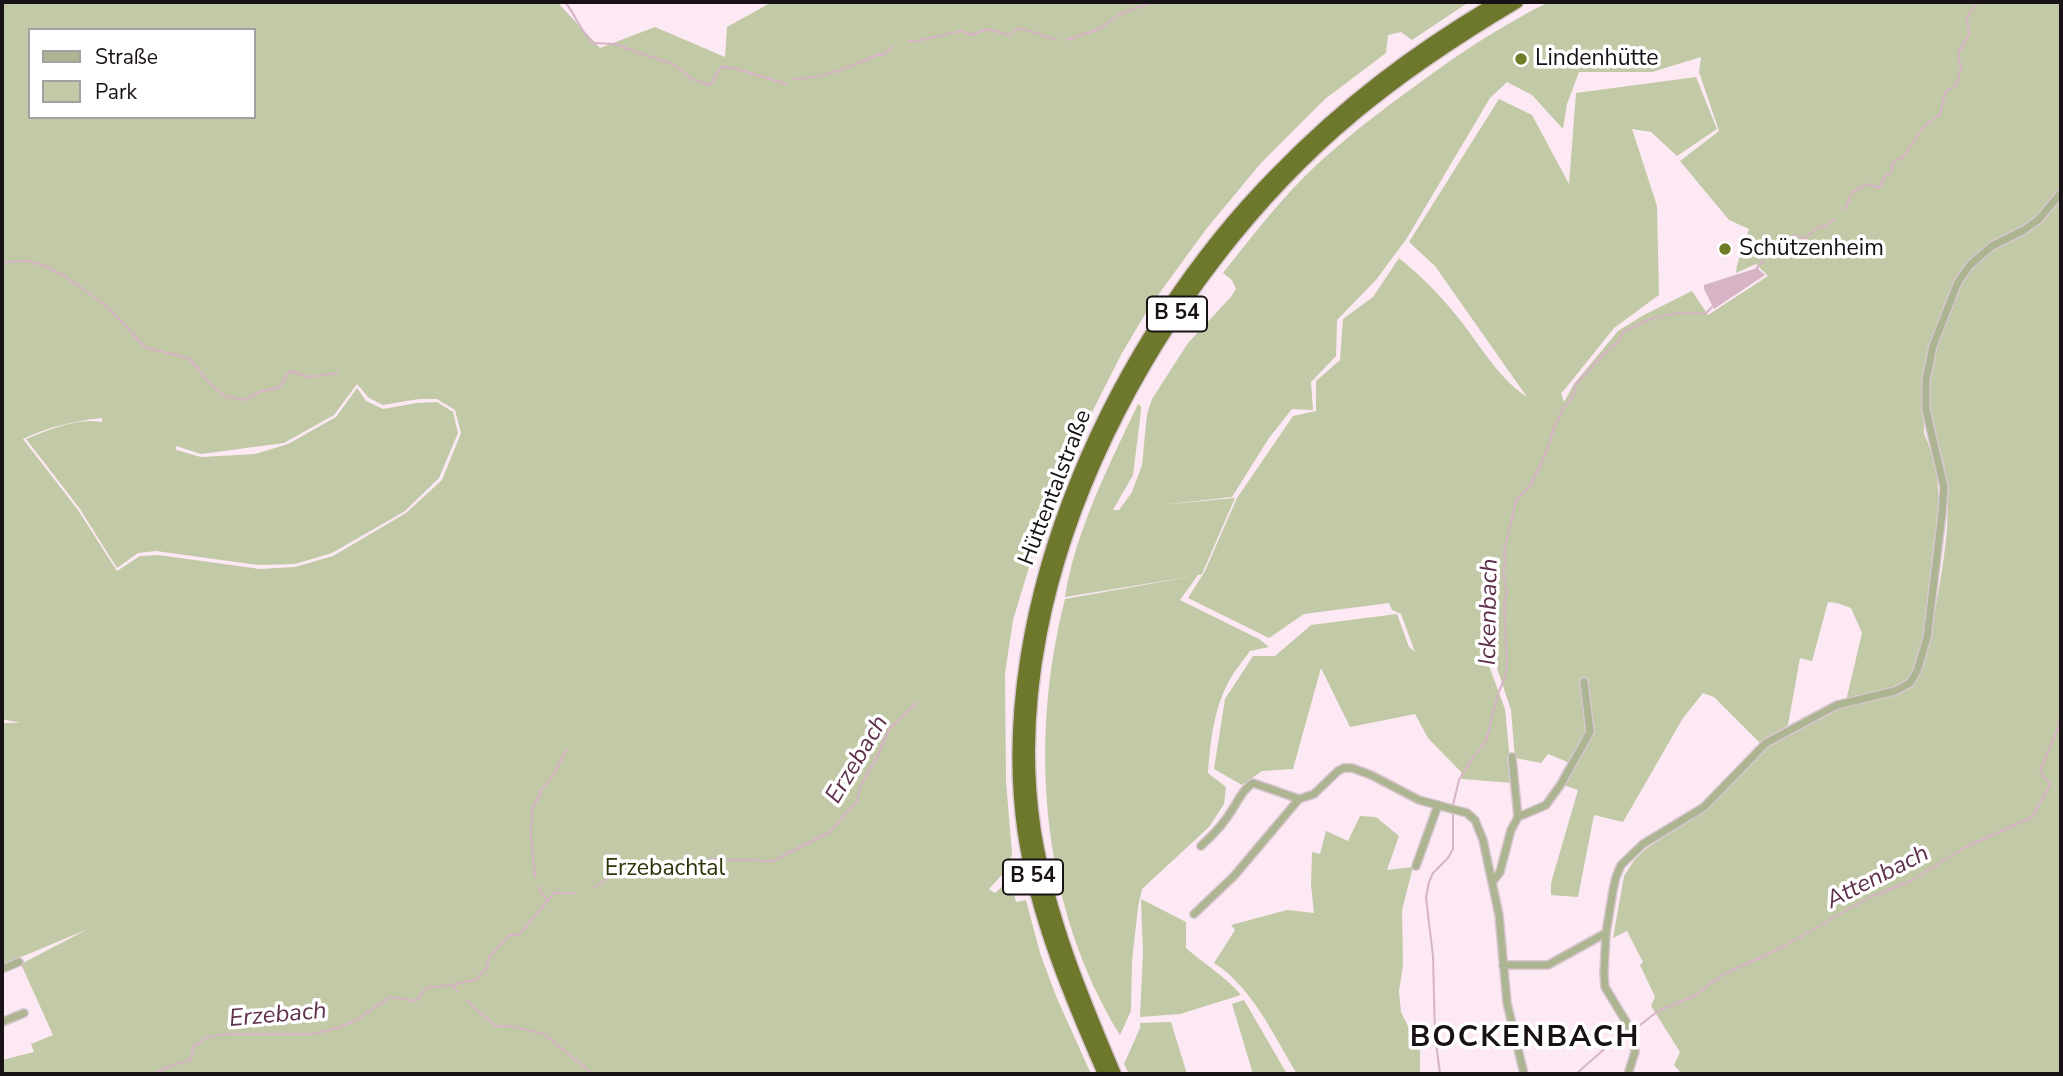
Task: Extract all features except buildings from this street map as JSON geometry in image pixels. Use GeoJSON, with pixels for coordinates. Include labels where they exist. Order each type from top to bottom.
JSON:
{"type":"FeatureCollection","features":[{"type":"Feature","properties":{"kind":"highway","name":"B 54"},"geometry":{"type":"LineString","coordinates":[[1446,38],[1497,2]]}},
{"type":"Feature","properties":{"kind":"highway","name":"B 54"},"geometry":{"type":"LineString","coordinates":[[1446,38],[1517,2]]}},
{"type":"Feature","properties":{"kind":"highway","name":"Hüttentalstraße"},"geometry":{"type":"LineString","coordinates":[[1104,1074],[1053,952],[1036,893],[1024,833],[1018,739],[1024,669],[1036,605],[1052,548],[1078,477],[1115,397],[1153,331],[1201,260],[1276,173],[1345,108],[1399,65],[1446,38]]}},
{"type":"Feature","properties":{"kind":"highway","name":"Hüttentalstraße"},"geometry":{"type":"LineString","coordinates":[[1115,1074],[1064,948],[1047,891],[1035,831],[1029,739],[1035,670],[1046,607],[1062,551],[1088,482],[1125,402],[1161,336],[1209,267],[1283,181],[1352,116],[1446,38]]}},
{"type":"Feature","properties":{"kind":"street"},"geometry":{"type":"LineString","coordinates":[[1628,1074],[1635,1052],[1634,1045],[1628,1024],[1605,987],[1604,973],[1606,933],[1616,877],[1622,864],[1643,844],[1704,807],[1766,743],[1838,705],[1895,691],[1910,683],[1917,671],[1927,638],[1944,486],[1926,410],[1926,380],[1933,346],[1958,282],[1970,265],[1992,246],[2024,230],[2038,219],[2059,199],[2061,193]]}},
{"type":"Feature","properties":{"kind":"street"},"geometry":{"type":"LineString","coordinates":[[1518,817],[1546,805],[1590,732],[1584,682]]}},
{"type":"Feature","properties":{"kind":"street"},"geometry":{"type":"LineString","coordinates":[[1493,881],[1500,872],[1511,830],[1518,817],[1511,757]]}},
{"type":"Feature","properties":{"kind":"street"},"geometry":{"type":"LineString","coordinates":[[1194,914],[1234,876],[1299,799],[1314,794],[1344,768],[1371,775],[1419,800],[1467,813],[1480,829],[1493,881],[1507,1003],[1524,1074]]}},
{"type":"Feature","properties":{"kind":"street"},"geometry":{"type":"LineString","coordinates":[[1201,846],[1232,811],[1245,788],[1253,783],[1299,799]]}},
{"type":"Feature","properties":{"kind":"street"},"geometry":{"type":"LineString","coordinates":[[1416,866],[1438,805]]}},
{"type":"Feature","properties":{"kind":"street"},"geometry":{"type":"LineString","coordinates":[[1503,965],[1548,965],[1606,933]]}},
{"type":"Feature","properties":{"kind":"street"},"geometry":{"type":"LineString","coordinates":[[2,969],[19,962]]}},
{"type":"Feature","properties":{"kind":"street"},"geometry":{"type":"LineString","coordinates":[[2,1022],[24,1013]]}},
{"type":"Feature","properties":{"kind":"green space","name":"Erzebachtal"},"geometry":{"type":"Polygon","coordinates":[[[2,2],[557,2],[600,48],[655,27],[725,57],[727,27],[772,2],[1469,2],[1412,40],[1401,32],[1388,35],[1386,53],[1325,99],[1261,163],[1207,228],[1150,306],[1122,353],[1086,424],[1050,510],[1044,518],[1013,620],[1005,673],[1006,781],[1012,854],[1008,868],[989,889],[995,893],[1005,884],[1012,886],[1016,902],[1026,900],[1040,953],[1056,996],[1091,1074],[2,1074],[2,1060],[34,1052],[31,1044],[53,1035],[21,964],[88,929],[2,965],[2,723],[20,723],[2,719],[2,2]],[[357,384],[334,415],[284,443],[201,454],[176,446],[176,450],[201,457],[255,454],[288,444],[336,417],[357,388],[366,401],[383,409],[437,402],[453,412],[458,433],[439,478],[405,511],[332,553],[295,564],[258,565],[156,551],[138,553],[117,568],[80,509],[26,439],[73,423],[102,422],[102,418],[81,421],[61,425],[23,439],[78,510],[117,571],[140,556],[158,555],[260,569],[295,567],[333,556],[406,513],[442,480],[461,433],[455,410],[437,399],[383,405],[369,398],[357,384]]]}},
{"type":"Feature","properties":{"kind":"green space"},"geometry":{"type":"Polygon","coordinates":[[[1549,2],[2061,2],[2061,1074],[1682,1074],[1674,1065],[1680,1052],[1651,1006],[1655,997],[1640,965],[1643,962],[1627,931],[1613,938],[1624,876],[1635,859],[1647,848],[1707,809],[1768,746],[1840,708],[1899,693],[1897,688],[1846,701],[1862,633],[1851,608],[1828,602],[1812,661],[1800,658],[1788,725],[1761,744],[1714,697],[1703,693],[1683,718],[1623,822],[1594,815],[1578,897],[1551,895],[1551,883],[1578,790],[1563,785],[1570,763],[1548,754],[1541,763],[1515,758],[1511,710],[1494,659],[1492,643],[1486,642],[1488,663],[1505,709],[1512,783],[1462,779],[1461,772],[1428,738],[1415,714],[1350,727],[1321,668],[1293,769],[1262,771],[1242,785],[1214,769],[1225,699],[1253,656],[1275,656],[1311,625],[1397,614],[1409,647],[1415,652],[1401,614],[1392,610],[1389,603],[1304,614],[1269,638],[1188,598],[1205,571],[1237,498],[1293,416],[1316,411],[1316,381],[1340,360],[1343,319],[1373,297],[1399,258],[1443,300],[1506,380],[1527,397],[1435,266],[1409,242],[1499,99],[1532,115],[1569,184],[1576,93],[1696,77],[1717,129],[1677,156],[1651,132],[1632,129],[1657,206],[1659,295],[1614,328],[1561,393],[1564,402],[1574,384],[1618,331],[1642,316],[1692,291],[1708,315],[1768,276],[1756,264],[1736,273],[1749,229],[1729,220],[1680,161],[1719,131],[1699,72],[1701,57],[1652,72],[1579,72],[1567,104],[1563,129],[1532,95],[1507,82],[1490,98],[1407,238],[1376,280],[1337,320],[1336,356],[1311,382],[1313,410],[1292,409],[1269,438],[1232,497],[1160,505],[1235,498],[1202,574],[1198,575],[1180,600],[1259,639],[1269,647],[1250,651],[1230,679],[1219,704],[1208,773],[1226,787],[1224,804],[1209,827],[1142,889],[1132,961],[1131,1011],[1120,1035],[1093,985],[1073,933],[1058,879],[1049,823],[1045,766],[1047,710],[1065,599],[1194,576],[1065,597],[1085,523],[1105,474],[1138,404],[1141,411],[1133,475],[1113,510],[1119,510],[1132,492],[1142,465],[1147,414],[1152,399],[1188,343],[1236,289],[1232,280],[1223,273],[1295,186],[1333,150],[1389,105],[1466,50],[1549,2]],[[1923,392],[1924,433],[1936,464],[1940,514],[1926,639],[1931,634],[1941,579],[1948,504],[1943,462],[1923,392]]]}},
{"type":"Feature","properties":{"kind":"green space"},"geometry":{"type":"Polygon","coordinates":[[[1360,816],[1376,817],[1399,836],[1387,870],[1413,867],[1402,910],[1403,965],[1399,991],[1401,1012],[1420,1051],[1420,1074],[1297,1074],[1251,999],[1228,973],[1214,963],[1235,930],[1231,925],[1287,910],[1314,913],[1312,852],[1320,854],[1326,831],[1348,841],[1360,816]]]}},
{"type":"Feature","properties":{"kind":"green space"},"geometry":{"type":"Polygon","coordinates":[[[1141,899],[1186,922],[1186,948],[1241,995],[1180,1014],[1140,1017],[1143,953],[1141,899]]]}},
{"type":"Feature","properties":{"kind":"green space"},"geometry":{"type":"Polygon","coordinates":[[[1244,1000],[1287,1074],[1253,1074],[1232,1004],[1244,1000]]]}},
{"type":"Feature","properties":{"kind":"green space"},"geometry":{"type":"Polygon","coordinates":[[[1171,1022],[1187,1074],[1129,1074],[1124,1064],[1140,1023],[1171,1022]]]}},
{"type":"Feature","properties":{"kind":"shaded area"},"geometry":{"type":"Polygon","coordinates":[[[1757,268],[1765,275],[1714,309],[1704,285],[1757,268]]]}},
{"type":"Feature","properties":{"kind":"waterway"},"geometry":{"type":"LineString","coordinates":[[565,2],[593,43],[614,44],[675,65],[692,79],[710,85],[721,67],[734,68],[786,84]]}},
{"type":"Feature","properties":{"kind":"waterway"},"geometry":{"type":"LineString","coordinates":[[1066,40],[1097,30],[1120,14],[1153,2]]}},
{"type":"Feature","properties":{"kind":"waterway","name":"Ickenbach"},"geometry":{"type":"LineString","coordinates":[[1845,210],[1852,192],[1869,184],[1879,188],[1885,176],[1892,172],[1893,162],[1903,157],[1925,125],[1940,115],[1945,93],[1956,85],[1961,69],[1958,53],[1969,35],[1967,17],[1978,2]]}},
{"type":"Feature","properties":{"kind":"waterway"},"geometry":{"type":"LineString","coordinates":[[908,41],[961,31],[972,35],[987,29],[1009,35],[1020,28],[1057,40]]}},
{"type":"Feature","properties":{"kind":"waterway"},"geometry":{"type":"LineString","coordinates":[[794,79],[837,71],[883,55],[894,46]]}},
{"type":"Feature","properties":{"kind":"waterway","name":"Ickenbach"},"geometry":{"type":"LineString","coordinates":[[1756,269],[1781,241],[1796,235],[1804,239],[1834,219]]}},
{"type":"Feature","properties":{"kind":"waterway"},"geometry":{"type":"LineString","coordinates":[[5,262],[27,261],[43,265],[66,277],[108,307],[145,347],[190,359],[212,386],[225,396],[244,400],[259,392],[279,387],[290,371],[309,377],[338,373]]}},
{"type":"Feature","properties":{"kind":"waterway","name":"Ickenbach"},"geometry":{"type":"LineString","coordinates":[[1453,805],[1459,780],[1486,741],[1505,677],[1507,664],[1504,605],[1507,593],[1503,574],[1504,551],[1516,501],[1531,484],[1562,411],[1573,396],[1576,384],[1617,343],[1624,331],[1653,318],[1679,313],[1706,313],[1712,307]]}},
{"type":"Feature","properties":{"kind":"waterway","name":"Erzebach"},"geometry":{"type":"LineString","coordinates":[[594,887],[618,872],[636,873],[652,864],[704,868],[710,859],[773,861],[830,832],[857,801],[861,785],[889,729],[917,703]]}},
{"type":"Feature","properties":{"kind":"waterway","name":"Attenbach"},"geometry":{"type":"LineString","coordinates":[[1635,1029],[1658,1011],[1694,996],[1724,974],[1781,948],[1870,897],[1909,882],[1964,848],[2032,817],[2050,785],[2040,770],[2058,728],[2061,707]]}},
{"type":"Feature","properties":{"kind":"waterway"},"geometry":{"type":"LineString","coordinates":[[535,877],[531,836],[532,810],[566,750]]}},
{"type":"Feature","properties":{"kind":"waterway","name":"Ickenbach"},"geometry":{"type":"LineString","coordinates":[[1440,1074],[1435,1035],[1433,956],[1426,898],[1433,873],[1453,849],[1453,814]]}},
{"type":"Feature","properties":{"kind":"waterway"},"geometry":{"type":"LineString","coordinates":[[538,887],[547,901]]}},
{"type":"Feature","properties":{"kind":"waterway","name":"Erzebach"},"geometry":{"type":"LineString","coordinates":[[152,1074],[191,1060],[193,1047],[205,1038],[225,1034],[314,1034],[353,1022],[390,997],[416,1001],[426,988],[476,979],[487,968],[489,957],[509,935],[519,935],[554,893],[576,893]]}},
{"type":"Feature","properties":{"kind":"waterway"},"geometry":{"type":"LineString","coordinates":[[452,985],[458,992]]}},
{"type":"Feature","properties":{"kind":"waterway"},"geometry":{"type":"LineString","coordinates":[[466,1000],[495,1026],[510,1026],[544,1034],[593,1074]]}},
{"type":"Feature","properties":{"kind":"waterway","name":"Attenbach"},"geometry":{"type":"LineString","coordinates":[[1576,1074],[1618,1037]]}},
{"type":"Feature","properties":{"kind":"place","name":"Lindenhütte"},"geometry":{"type":"Point","coordinates":[1521,59]}},
{"type":"Feature","properties":{"kind":"place","name":"Schützenheim"},"geometry":{"type":"Point","coordinates":[1725,249]}},
{"type":"Feature","properties":{"kind":"district","name":"BOCKENBACH"},"geometry":{"type":"Point","coordinates":[1525,1039]}}]}
